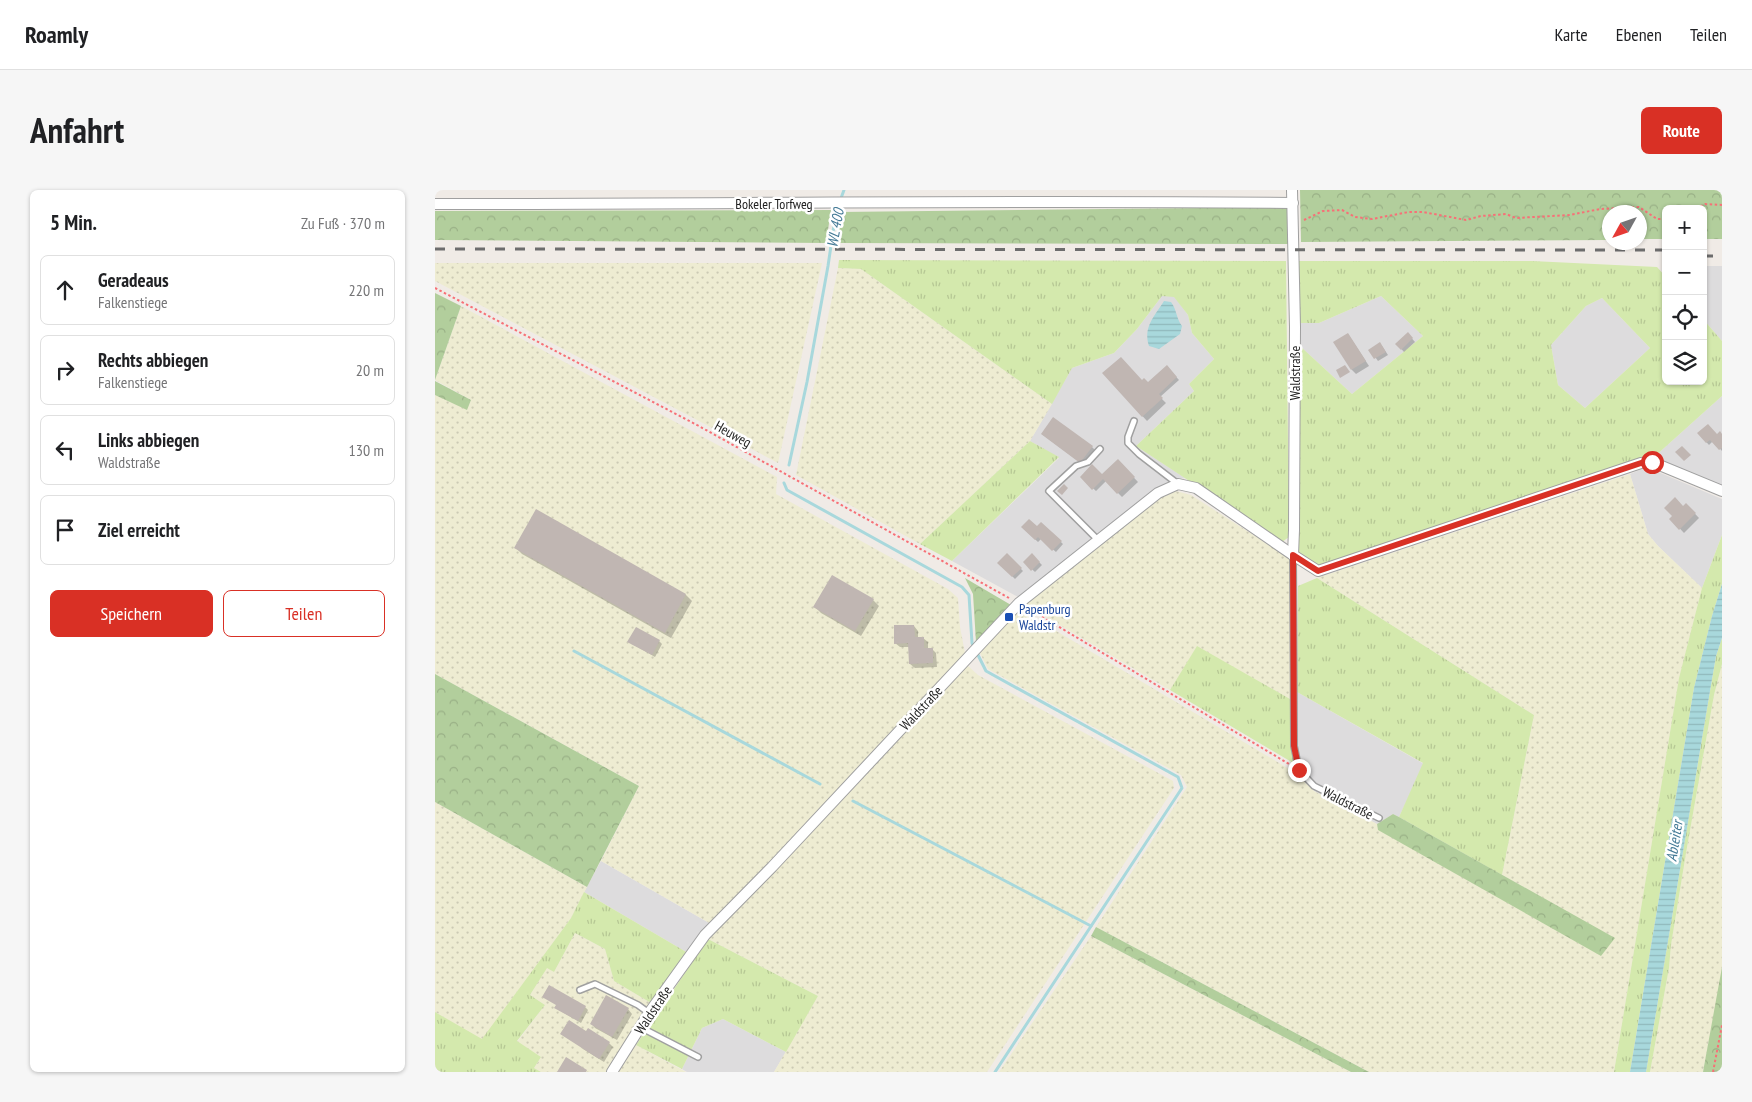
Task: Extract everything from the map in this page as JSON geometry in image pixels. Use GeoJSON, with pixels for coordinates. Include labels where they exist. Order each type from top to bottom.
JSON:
{"type":"FeatureCollection","features":[{"type":"Feature","properties":{"kind":"street","name":"Waldstraße"},"geometry":{"type":"LineString","coordinates":[[1293,190],[1295,326],[1295,521],[1293,555]]}},
{"type":"Feature","properties":{"kind":"street","name":"Bokeler Torfweg"},"geometry":{"type":"LineString","coordinates":[[435,204],[1293,202]]}},
{"type":"Feature","properties":{"kind":"street"},"geometry":{"type":"LineString","coordinates":[[1179,484],[1196,488],[1318,571],[1333,568],[1641,463],[1652,462],[1722,491]]}},
{"type":"Feature","properties":{"kind":"street","name":"Waldstraße"},"geometry":{"type":"LineString","coordinates":[[613,1072],[649,1014],[705,935],[772,867],[1019,603],[1158,493],[1179,484]]}},
{"type":"Feature","properties":{"kind":"lane"},"geometry":{"type":"LineString","coordinates":[[1134,421],[1128,437],[1128,443],[1139,454],[1179,484]]}},
{"type":"Feature","properties":{"kind":"lane"},"geometry":{"type":"LineString","coordinates":[[1098,540],[1049,491],[1076,466],[1088,462],[1099,449]]}},
{"type":"Feature","properties":{"kind":"lane","name":"Waldstraße"},"geometry":{"type":"LineString","coordinates":[[1293,555],[1294,746],[1299,770],[1314,786],[1379,818]]}},
{"type":"Feature","properties":{"kind":"lane"},"geometry":{"type":"LineString","coordinates":[[579,990],[595,984],[638,1005],[649,1014]]}},
{"type":"Feature","properties":{"kind":"lane"},"geometry":{"type":"LineString","coordinates":[[640,1028],[697,1057]]}},
{"type":"Feature","properties":{"kind":"path"},"geometry":{"type":"LineString","coordinates":[[1703,205],[1722,205]]}},
{"type":"Feature","properties":{"kind":"path"},"geometry":{"type":"LineString","coordinates":[[1294,224],[1323,211],[1342,210],[1355,217],[1372,219],[1409,212],[1423,212],[1466,220],[1481,216],[1506,214],[1516,218],[1570,215],[1600,208],[1639,207],[1657,218],[1662,219]]}},
{"type":"Feature","properties":{"kind":"path","name":"Heuweg"},"geometry":{"type":"LineString","coordinates":[[435,288],[697,425],[1019,603],[1299,770]]}},
{"type":"Feature","properties":{"kind":"path"},"geometry":{"type":"LineString","coordinates":[[1713,1072],[1722,1024]]}},
{"type":"Feature","properties":{"kind":"shaded area"},"geometry":{"type":"Polygon","coordinates":[[[435,263],[822,263],[778,463],[435,281],[435,263]]]}},
{"type":"Feature","properties":{"kind":"shaded area"},"geometry":{"type":"Polygon","coordinates":[[[1707,266],[1722,266],[1722,341],[1707,324],[1707,266]]]}},
{"type":"Feature","properties":{"kind":"shaded area"},"geometry":{"type":"Polygon","coordinates":[[[838,268],[861,269],[1052,404],[1030,441],[920,544],[796,475],[838,268]]]}},
{"type":"Feature","properties":{"kind":"shaded area"},"geometry":{"type":"Polygon","coordinates":[[[1162,296],[1174,296],[1188,315],[1192,333],[1214,359],[1189,384],[1194,391],[1136,446],[1185,478],[1171,481],[1155,489],[1018,597],[952,561],[1059,458],[1030,441],[1072,368],[1114,353],[1137,329],[1162,296]]]}},
{"type":"Feature","properties":{"kind":"shaded area"},"geometry":{"type":"Polygon","coordinates":[[[1381,296],[1423,336],[1352,394],[1300,346],[1300,323],[1319,323],[1381,296]]]}},
{"type":"Feature","properties":{"kind":"shaded area"},"geometry":{"type":"Polygon","coordinates":[[[1602,298],[1650,348],[1585,408],[1558,385],[1551,345],[1586,306],[1602,298]]]}},
{"type":"Feature","properties":{"kind":"shaded area"},"geometry":{"type":"Polygon","coordinates":[[[461,306],[777,477],[776,494],[948,589],[958,598],[960,627],[965,653],[711,924],[601,861],[639,786],[435,674],[435,395],[467,409],[471,400],[435,380],[461,306]]]}},
{"type":"Feature","properties":{"kind":"shaded area"},"geometry":{"type":"Polygon","coordinates":[[[1722,396],[1722,486],[1653,458],[1722,396]]]}},
{"type":"Feature","properties":{"kind":"shaded area"},"geometry":{"type":"Polygon","coordinates":[[[1642,469],[1651,469],[1722,499],[1722,535],[1702,588],[1648,534],[1630,474],[1642,469]]]}},
{"type":"Feature","properties":{"kind":"shaded area"},"geometry":{"type":"Polygon","coordinates":[[[1630,474],[1648,534],[1702,588],[1679,679],[1614,1072],[1369,1072],[1096,927],[1187,787],[1181,775],[988,669],[980,653],[1019,609],[1296,773],[1314,791],[1377,824],[1379,830],[1601,955],[1614,938],[1502,875],[1534,715],[1317,578],[1630,474]]]}},
{"type":"Feature","properties":{"kind":"shaded area"},"geometry":{"type":"Polygon","coordinates":[[[1176,491],[1191,495],[1289,558],[1290,699],[1197,647],[1170,690],[1024,604],[1160,498],[1176,491]]]}},
{"type":"Feature","properties":{"kind":"shaded area"},"geometry":{"type":"Polygon","coordinates":[[[1722,664],[1722,967],[1720,983],[1703,1072],[1650,1072],[1669,968],[1686,853],[1714,695],[1722,664]]]}},
{"type":"Feature","properties":{"kind":"shaded area"},"geometry":{"type":"Polygon","coordinates":[[[967,665],[978,675],[1173,781],[1174,788],[987,1072],[774,1072],[818,996],[708,939],[967,665]]]}},
{"type":"Feature","properties":{"kind":"shaded area"},"geometry":{"type":"Polygon","coordinates":[[[1297,692],[1424,764],[1399,817],[1393,814],[1377,824],[1314,791],[1296,773],[1302,768],[1297,745],[1297,692]]]}},
{"type":"Feature","properties":{"kind":"shaded area"},"geometry":{"type":"Polygon","coordinates":[[[435,802],[587,887],[571,918],[482,1040],[435,1012],[435,802]]]}},
{"type":"Feature","properties":{"kind":"shaded area"},"geometry":{"type":"Polygon","coordinates":[[[601,861],[711,924],[688,953],[584,892],[601,861]]]}},
{"type":"Feature","properties":{"kind":"shaded area"},"geometry":{"type":"Polygon","coordinates":[[[575,933],[605,949],[614,981],[651,1003],[608,1072],[541,1072],[534,1068],[541,1057],[517,1042],[545,1005],[530,995],[547,967],[554,972],[575,933]]]}},
{"type":"Feature","properties":{"kind":"shaded area"},"geometry":{"type":"Polygon","coordinates":[[[1091,936],[1351,1072],[999,1072],[1091,936]]]}},
{"type":"Feature","properties":{"kind":"shaded area"},"geometry":{"type":"Polygon","coordinates":[[[723,1019],[786,1052],[774,1072],[687,1072],[682,1069],[702,1028],[723,1019]]]}},
{"type":"Feature","properties":{"kind":"shaded area"},"geometry":{"type":"Polygon","coordinates":[[[636,1045],[686,1072],[618,1072],[636,1045]]]}},
{"type":"Feature","properties":{"kind":"green space"},"geometry":{"type":"Polygon","coordinates":[[[1300,190],[1722,190],[1722,239],[1707,239],[1707,205],[1662,205],[1662,239],[1647,239],[1647,205],[1602,205],[1602,240],[1301,242],[1300,190]]]}},
{"type":"Feature","properties":{"kind":"green space"},"geometry":{"type":"Polygon","coordinates":[[[1287,207],[1288,244],[836,243],[839,212],[1287,207]]]}},
{"type":"Feature","properties":{"kind":"green space"},"geometry":{"type":"Polygon","coordinates":[[[831,210],[826,243],[435,240],[435,211],[831,210]]]}},
{"type":"Feature","properties":{"kind":"green space"},"geometry":{"type":"Polygon","coordinates":[[[839,260],[1286,261],[1289,537],[1282,542],[1136,446],[1194,391],[1189,384],[1214,359],[1192,333],[1188,315],[1174,297],[1162,296],[1137,329],[1114,353],[1072,368],[1052,404],[861,269],[838,268],[839,260]]]}},
{"type":"Feature","properties":{"kind":"green space"},"geometry":{"type":"Polygon","coordinates":[[[1298,261],[1532,261],[1657,267],[1662,273],[1662,385],[1707,385],[1707,324],[1722,341],[1722,396],[1653,458],[1318,567],[1297,552],[1300,346],[1352,394],[1423,336],[1381,296],[1319,323],[1300,323],[1298,261]],[[1602,298],[1586,306],[1551,345],[1558,385],[1585,408],[1650,348],[1602,298]]]}},
{"type":"Feature","properties":{"kind":"green space"},"geometry":{"type":"Polygon","coordinates":[[[435,293],[461,306],[435,380],[435,293]]]}},
{"type":"Feature","properties":{"kind":"green space"},"geometry":{"type":"Polygon","coordinates":[[[435,381],[471,400],[467,410],[435,395],[435,381]]]}},
{"type":"Feature","properties":{"kind":"green space"},"geometry":{"type":"Polygon","coordinates":[[[1030,441],[1059,457],[952,561],[920,544],[1030,441]]]}},
{"type":"Feature","properties":{"kind":"green space"},"geometry":{"type":"Polygon","coordinates":[[[1722,535],[1722,584],[1694,688],[1630,1072],[1614,1072],[1679,678],[1702,588],[1722,535]]]}},
{"type":"Feature","properties":{"kind":"green space"},"geometry":{"type":"Polygon","coordinates":[[[965,578],[1011,605],[976,642],[973,594],[965,578]]]}},
{"type":"Feature","properties":{"kind":"green space"},"geometry":{"type":"Polygon","coordinates":[[[1317,578],[1534,715],[1502,875],[1399,817],[1423,763],[1297,692],[1298,586],[1317,578]]]}},
{"type":"Feature","properties":{"kind":"green space"},"geometry":{"type":"Polygon","coordinates":[[[1722,638],[1722,664],[1714,695],[1686,853],[1669,968],[1650,1072],[1646,1072],[1716,656],[1722,638]]]}},
{"type":"Feature","properties":{"kind":"green space"},"geometry":{"type":"Polygon","coordinates":[[[1197,646],[1290,699],[1295,764],[1170,690],[1197,646]]]}},
{"type":"Feature","properties":{"kind":"green space"},"geometry":{"type":"Polygon","coordinates":[[[435,674],[639,786],[587,887],[435,802],[435,674]]]}},
{"type":"Feature","properties":{"kind":"green space"},"geometry":{"type":"Polygon","coordinates":[[[1393,814],[1615,938],[1601,956],[1378,830],[1377,824],[1393,814]]]}},
{"type":"Feature","properties":{"kind":"green space"},"geometry":{"type":"Polygon","coordinates":[[[584,892],[688,953],[651,1003],[614,981],[605,949],[575,933],[554,972],[547,968],[530,995],[545,1005],[517,1041],[541,1057],[534,1068],[541,1072],[440,1072],[435,1068],[435,1012],[482,1039],[571,918],[584,892]]]}},
{"type":"Feature","properties":{"kind":"green space"},"geometry":{"type":"Polygon","coordinates":[[[1096,927],[1369,1072],[1351,1072],[1091,936],[1096,927]]]}},
{"type":"Feature","properties":{"kind":"green space"},"geometry":{"type":"Polygon","coordinates":[[[708,939],[818,996],[786,1052],[723,1019],[702,1028],[682,1069],[636,1045],[708,939]]]}},
{"type":"Feature","properties":{"kind":"green space"},"geometry":{"type":"Polygon","coordinates":[[[1722,967],[1722,1072],[1703,1072],[1722,967]]]}},
{"type":"Feature","properties":{"kind":"water"},"geometry":{"type":"Polygon","coordinates":[[[1164,301],[1171,302],[1182,326],[1180,334],[1159,349],[1149,346],[1147,333],[1153,317],[1164,301]]]}},
{"type":"Feature","properties":{"kind":"water","name":"Ableiter"},"geometry":{"type":"Polygon","coordinates":[[[1722,584],[1722,638],[1716,656],[1646,1072],[1630,1072],[1694,688],[1722,584]]]}},
{"type":"Feature","properties":{"kind":"building"},"geometry":{"type":"Polygon","coordinates":[[[1408,332],[1413,338],[1401,350],[1395,344],[1408,332]]]}},
{"type":"Feature","properties":{"kind":"building"},"geometry":{"type":"Polygon","coordinates":[[[1348,333],[1366,361],[1351,370],[1333,342],[1348,333]]]}},
{"type":"Feature","properties":{"kind":"building"},"geometry":{"type":"Polygon","coordinates":[[[1380,342],[1386,352],[1374,359],[1368,350],[1380,342]]]}},
{"type":"Feature","properties":{"kind":"building"},"geometry":{"type":"Polygon","coordinates":[[[1121,357],[1142,380],[1144,378],[1148,382],[1167,365],[1177,377],[1159,394],[1163,398],[1142,417],[1102,373],[1121,357]]]}},
{"type":"Feature","properties":{"kind":"building"},"geometry":{"type":"Polygon","coordinates":[[[1345,365],[1350,372],[1340,378],[1336,370],[1345,365]]]}},
{"type":"Feature","properties":{"kind":"building"},"geometry":{"type":"Polygon","coordinates":[[[1053,417],[1093,446],[1080,463],[1041,434],[1053,417]]]}},
{"type":"Feature","properties":{"kind":"building"},"geometry":{"type":"Polygon","coordinates":[[[1708,424],[1717,434],[1720,431],[1722,434],[1722,448],[1719,450],[1710,440],[1706,443],[1697,433],[1708,424]]]}},
{"type":"Feature","properties":{"kind":"building"},"geometry":{"type":"Polygon","coordinates":[[[1682,446],[1691,455],[1684,461],[1675,452],[1682,446]]]}},
{"type":"Feature","properties":{"kind":"building"},"geometry":{"type":"Polygon","coordinates":[[[1118,459],[1135,477],[1117,494],[1103,479],[1092,490],[1080,477],[1092,464],[1102,474],[1118,459]]]}},
{"type":"Feature","properties":{"kind":"building"},"geometry":{"type":"Polygon","coordinates":[[[1064,484],[1068,488],[1062,495],[1057,491],[1064,484]]]}},
{"type":"Feature","properties":{"kind":"building"},"geometry":{"type":"Polygon","coordinates":[[[1675,497],[1683,506],[1686,503],[1696,513],[1679,530],[1669,519],[1672,516],[1664,508],[1675,497]]]}},
{"type":"Feature","properties":{"kind":"building"},"geometry":{"type":"Polygon","coordinates":[[[536,509],[686,594],[665,633],[514,548],[536,509]]]}},
{"type":"Feature","properties":{"kind":"building"},"geometry":{"type":"Polygon","coordinates":[[[1029,519],[1037,526],[1041,522],[1062,541],[1052,551],[1038,537],[1035,540],[1021,527],[1029,519]]]}},
{"type":"Feature","properties":{"kind":"building"},"geometry":{"type":"Polygon","coordinates":[[[1007,553],[1022,568],[1012,577],[997,563],[1007,553]]]}},
{"type":"Feature","properties":{"kind":"building"},"geometry":{"type":"Polygon","coordinates":[[[1032,553],[1040,562],[1031,571],[1023,562],[1032,553]]]}},
{"type":"Feature","properties":{"kind":"building"},"geometry":{"type":"Polygon","coordinates":[[[832,575],[874,599],[855,631],[813,607],[832,575]]]}},
{"type":"Feature","properties":{"kind":"building"},"geometry":{"type":"Polygon","coordinates":[[[894,625],[914,625],[915,637],[924,637],[924,648],[933,648],[933,663],[909,664],[908,643],[894,644],[894,625]]]}},
{"type":"Feature","properties":{"kind":"building"},"geometry":{"type":"Polygon","coordinates":[[[636,627],[660,640],[652,655],[627,642],[636,627]]]}},
{"type":"Feature","properties":{"kind":"building"},"geometry":{"type":"Polygon","coordinates":[[[549,985],[586,1006],[578,1021],[554,1008],[556,1005],[542,997],[549,985]]]}},
{"type":"Feature","properties":{"kind":"building"},"geometry":{"type":"Polygon","coordinates":[[[606,995],[629,1008],[612,1037],[590,1024],[606,995]]]}},
{"type":"Feature","properties":{"kind":"building"},"geometry":{"type":"Polygon","coordinates":[[[569,1020],[586,1031],[588,1028],[610,1042],[599,1059],[560,1034],[569,1020]]]}},
{"type":"Feature","properties":{"kind":"building"},"geometry":{"type":"Polygon","coordinates":[[[566,1057],[587,1070],[586,1072],[557,1072],[566,1057]]]}},
{"type":"Feature","properties":{"kind":"waterway","name":"WL 400"},"geometry":{"type":"LineString","coordinates":[[789,465],[807,382],[836,212],[844,190]]}},
{"type":"Feature","properties":{"kind":"waterway"},"geometry":{"type":"LineString","coordinates":[[784,483],[787,490],[962,587],[969,595],[972,643],[986,671],[1178,777],[1182,788],[995,1072]]}},
{"type":"Feature","properties":{"kind":"waterway"},"geometry":{"type":"LineString","coordinates":[[574,651],[820,784]]}},
{"type":"Feature","properties":{"kind":"waterway"},"geometry":{"type":"LineString","coordinates":[[853,801],[1091,926]]}},
{"type":"Feature","properties":{"kind":"railway"},"geometry":{"type":"LineString","coordinates":[[435,249],[1662,250]]}},
{"type":"Feature","properties":{"kind":"railway"},"geometry":{"type":"LineString","coordinates":[[1707,256],[1722,256]]}},
{"type":"Feature","properties":{"kind":"place","name":"Papenburg Waldstr"},"geometry":{"type":"Point","coordinates":[1009,617]}},
{"type":"Feature","properties":{"kind":"route"},"geometry":{"type":"LineString","coordinates":[[1299,770],[1294,746],[1293,555],[1318,571],[1333,568],[1641,463],[1652,462]]}}]}
